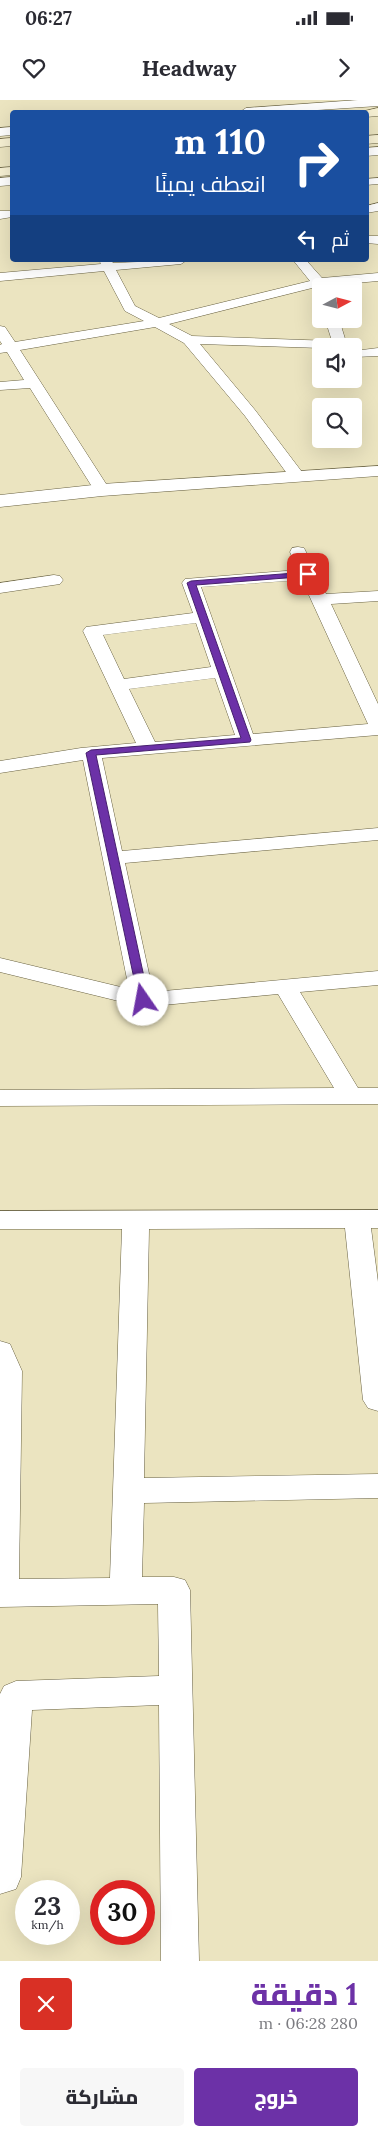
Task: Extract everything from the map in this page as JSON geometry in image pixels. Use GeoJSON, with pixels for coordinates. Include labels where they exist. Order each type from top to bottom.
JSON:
{"type":"FeatureCollection","features":[{"type":"Feature","properties":{"kind":"street"},"geometry":{"type":"LineString","coordinates":[[272,110],[378,102]]}},
{"type":"Feature","properties":{"kind":"street"},"geometry":{"type":"LineString","coordinates":[[0,277],[106,264],[144,262]]}},
{"type":"Feature","properties":{"kind":"street"},"geometry":{"type":"LineString","coordinates":[[301,262],[316,278]]}},
{"type":"Feature","properties":{"kind":"street"},"geometry":{"type":"LineString","coordinates":[[106,264],[130,308],[189,340],[250,413],[297,476]]}},
{"type":"Feature","properties":{"kind":"street"},"geometry":{"type":"LineString","coordinates":[[362,279],[378,277]]}},
{"type":"Feature","properties":{"kind":"street"},"geometry":{"type":"LineString","coordinates":[[6,349],[156,323],[312,286]]}},
{"type":"Feature","properties":{"kind":"street"},"geometry":{"type":"LineString","coordinates":[[0,330],[6,349],[34,383],[102,490]]}},
{"type":"Feature","properties":{"kind":"street"},"geometry":{"type":"LineString","coordinates":[[189,340],[312,344]]}},
{"type":"Feature","properties":{"kind":"street"},"geometry":{"type":"LineString","coordinates":[[362,354],[378,352]]}},
{"type":"Feature","properties":{"kind":"street"},"geometry":{"type":"LineString","coordinates":[[0,386],[34,383]]}},
{"type":"Feature","properties":{"kind":"street"},"geometry":{"type":"LineString","coordinates":[[0,501],[102,490],[378,471]]}},
{"type":"Feature","properties":{"kind":"street"},"geometry":{"type":"LineString","coordinates":[[0,515],[114,504],[378,486]]}},
{"type":"Feature","properties":{"kind":"street"},"geometry":{"type":"LineString","coordinates":[[298,552],[378,724]]}},
{"type":"Feature","properties":{"kind":"street"},"geometry":{"type":"LineString","coordinates":[[246,740],[191,583],[308,574]]}},
{"type":"Feature","properties":{"kind":"street"},"geometry":{"type":"LineString","coordinates":[[0,588],[54,580]]}},
{"type":"Feature","properties":{"kind":"street"},"geometry":{"type":"LineString","coordinates":[[320,600],[378,596]]}},
{"type":"Feature","properties":{"kind":"street"},"geometry":{"type":"LineString","coordinates":[[148,748],[92,630],[203,617]]}},
{"type":"Feature","properties":{"kind":"street"},"geometry":{"type":"LineString","coordinates":[[118,685],[222,671]]}},
{"type":"Feature","properties":{"kind":"street"},"geometry":{"type":"LineString","coordinates":[[0,766],[91,753],[378,729]]}},
{"type":"Feature","properties":{"kind":"street"},"geometry":{"type":"LineString","coordinates":[[91,753],[143,1000]]}},
{"type":"Feature","properties":{"kind":"street"},"geometry":{"type":"LineString","coordinates":[[113,858],[378,834]]}},
{"type":"Feature","properties":{"kind":"street"},"geometry":{"type":"LineString","coordinates":[[0,965],[143,1000],[378,978]]}},
{"type":"Feature","properties":{"kind":"street"},"geometry":{"type":"LineString","coordinates":[[285,987],[351,1096]]}},
{"type":"Feature","properties":{"kind":"street"},"geometry":{"type":"LineString","coordinates":[[0,1098],[378,1096]]}},
{"type":"Feature","properties":{"kind":"street"},"geometry":{"type":"LineString","coordinates":[[0,1220],[368,1219],[377,1385]]}},
{"type":"Feature","properties":{"kind":"street"},"geometry":{"type":"LineString","coordinates":[[126,1591],[136,1220]]}},
{"type":"Feature","properties":{"kind":"street"},"geometry":{"type":"LineString","coordinates":[[0,1352],[8,1371],[2,1593],[174,1590],[180,1961]]}},
{"type":"Feature","properties":{"kind":"street"},"geometry":{"type":"LineString","coordinates":[[129,1491],[378,1486]]}},
{"type":"Feature","properties":{"kind":"street"},"geometry":{"type":"LineString","coordinates":[[0,1877],[3,1877],[16,1696],[176,1690]]}},
{"type":"Feature","properties":{"kind":"route"},"geometry":{"type":"LineString","coordinates":[[143,1000],[91,753],[246,740],[191,583],[308,574]]}}]}
